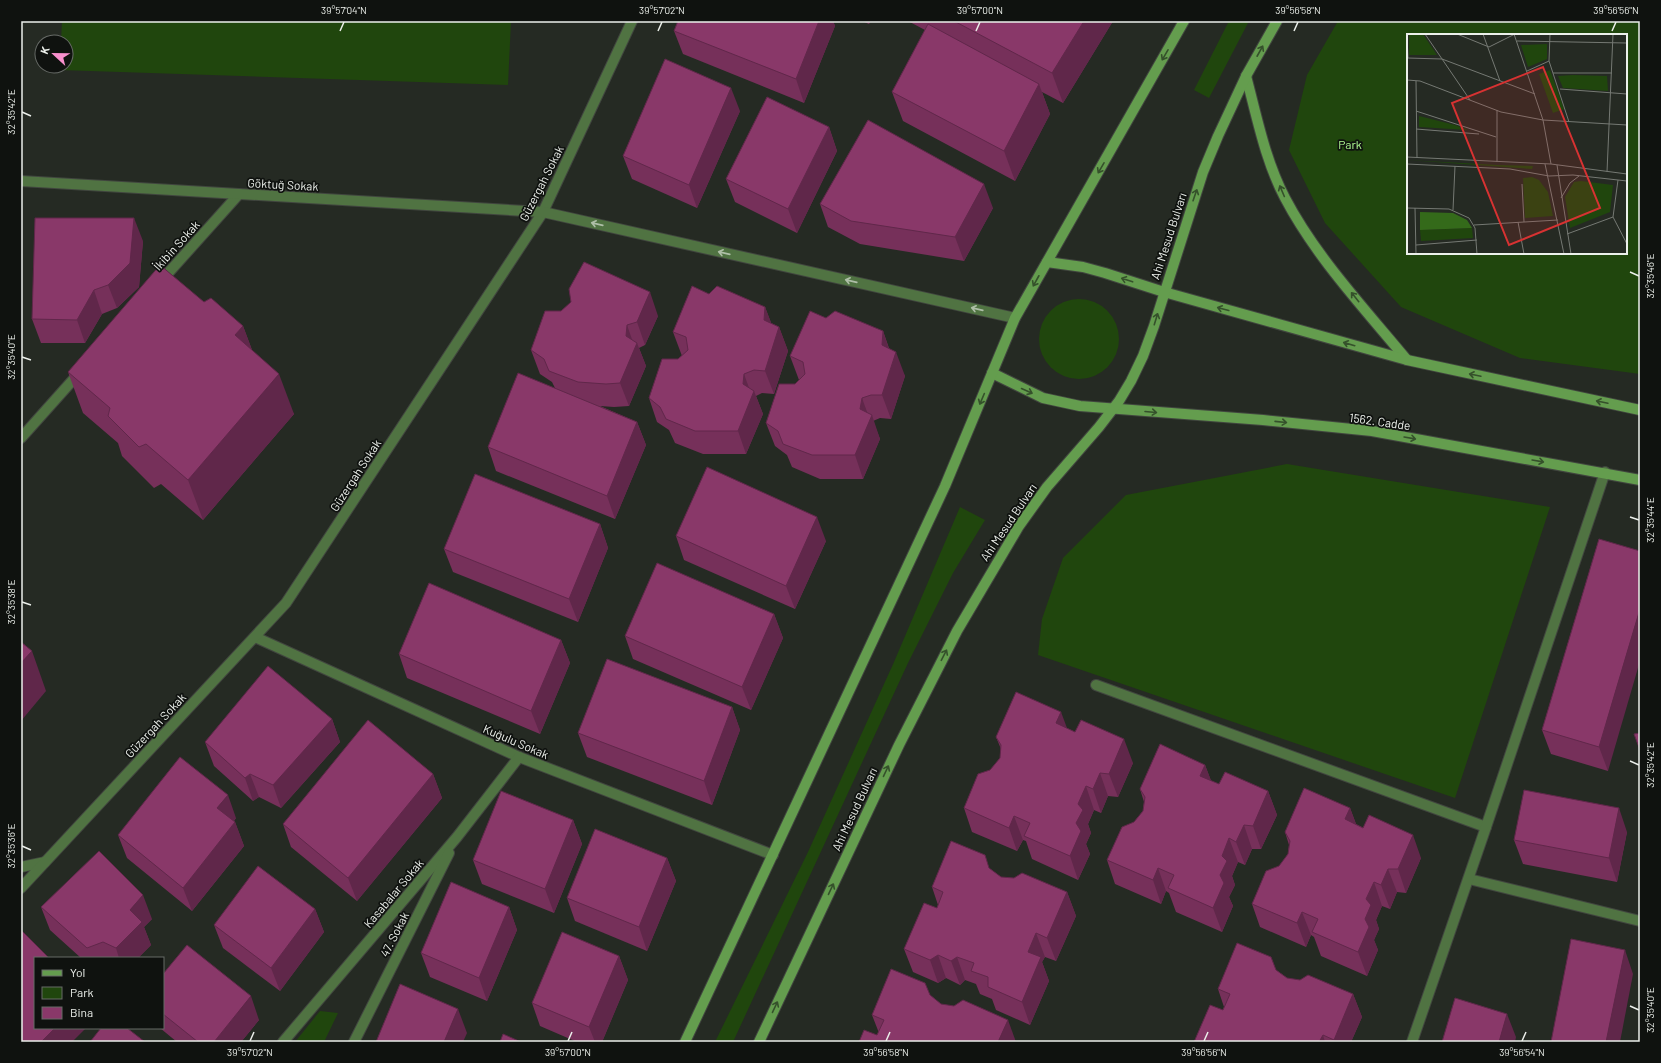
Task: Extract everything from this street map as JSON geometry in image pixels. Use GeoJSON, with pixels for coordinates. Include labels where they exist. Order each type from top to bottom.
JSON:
{"type":"FeatureCollection","features":[{"type":"Feature","properties":{"kind":"main road"},"geometry":{"type":"LineString","coordinates":[[685,1042],[945,486],[1016,318],[1184,21]]}},
{"type":"Feature","properties":{"kind":"main road","name":"Ahi Mesud Bulvarı"},"geometry":{"type":"LineString","coordinates":[[759,1042],[898,744],[957,631],[1019,526],[1047,486],[1075,456],[1112,409],[1131,381],[1143,356],[1203,172],[1246,76],[1277,21]]}},
{"type":"Feature","properties":{"kind":"main road"},"geometry":{"type":"LineString","coordinates":[[1246,76],[1268,159],[1284,197],[1311,242],[1406,360]]}},
{"type":"Feature","properties":{"kind":"main road"},"geometry":{"type":"LineString","coordinates":[[1047,262],[1105,273],[1164,292],[1406,360],[1640,410]]}},
{"type":"Feature","properties":{"kind":"main road","name":"1562. Cadde"},"geometry":{"type":"LineString","coordinates":[[992,373],[1043,398],[1080,406],[1263,420],[1372,431],[1604,472],[1640,480]]}},
{"type":"Feature","properties":{"kind":"street","name":"Güzergah Sokak"},"geometry":{"type":"LineString","coordinates":[[21,888],[286,603],[543,212],[632,21]]}},
{"type":"Feature","properties":{"kind":"street","name":"Göktuğ Sokak"},"geometry":{"type":"LineString","coordinates":[[21,181],[543,212],[1016,318]]}},
{"type":"Feature","properties":{"kind":"street","name":"İkibin Sokak"},"geometry":{"type":"LineString","coordinates":[[154,289],[239,194]]}},
{"type":"Feature","properties":{"kind":"street"},"geometry":{"type":"LineString","coordinates":[[21,438],[85,366]]}},
{"type":"Feature","properties":{"kind":"street"},"geometry":{"type":"LineString","coordinates":[[1412,1042],[1469,879],[1604,472]]}},
{"type":"Feature","properties":{"kind":"street","name":"Kuğulu Sokak"},"geometry":{"type":"LineString","coordinates":[[255,637],[519,757],[773,855]]}},
{"type":"Feature","properties":{"kind":"street"},"geometry":{"type":"LineString","coordinates":[[1096,686],[1486,827]]}},
{"type":"Feature","properties":{"kind":"street","name":"Kasabalar Sokak"},"geometry":{"type":"LineString","coordinates":[[283,1042],[457,837],[519,757]]}},
{"type":"Feature","properties":{"kind":"street","name":"47. Sokak"},"geometry":{"type":"LineString","coordinates":[[354,1042],[457,837]]}},
{"type":"Feature","properties":{"kind":"street"},"geometry":{"type":"LineString","coordinates":[[21,867],[45,862]]}},
{"type":"Feature","properties":{"kind":"street"},"geometry":{"type":"LineString","coordinates":[[1469,879],[1640,921]]}},
{"type":"Feature","properties":{"kind":"green space"},"geometry":{"type":"Polygon","coordinates":[[[62,21],[511,21],[508,85],[74,70],[74,34],[61,34],[62,21]]]}},
{"type":"Feature","properties":{"kind":"green space"},"geometry":{"type":"Polygon","coordinates":[[[1229,21],[1249,21],[1209,98],[1194,90],[1229,21]]]}},
{"type":"Feature","properties":{"kind":"green space","name":"Park"},"geometry":{"type":"Polygon","coordinates":[[[1338,21],[1640,21],[1640,374],[1520,358],[1401,307],[1325,223],[1289,150],[1307,75],[1338,21]]]}},
{"type":"Feature","properties":{"kind":"green space"},"geometry":{"type":"Polygon","coordinates":[[[1079,299],[1094,302],[1107,311],[1116,324],[1119,339],[1116,354],[1107,367],[1094,376],[1079,379],[1064,376],[1051,367],[1042,354],[1039,339],[1042,324],[1051,311],[1064,302],[1079,299]]]}},
{"type":"Feature","properties":{"kind":"green space"},"geometry":{"type":"Polygon","coordinates":[[[1287,464],[1550,507],[1455,798],[1038,655],[1042,619],[1063,558],[1126,495],[1287,464]]]}},
{"type":"Feature","properties":{"kind":"green space"},"geometry":{"type":"Polygon","coordinates":[[[960,507],[985,520],[953,573],[908,663],[733,1042],[715,1042],[808,852],[894,662],[960,507]]]}},
{"type":"Feature","properties":{"kind":"green space"},"geometry":{"type":"Polygon","coordinates":[[[320,1011],[338,1013],[324,1042],[295,1042],[320,1011]]]}},
{"type":"Feature","properties":{"kind":"building"},"geometry":{"type":"Polygon","coordinates":[[[678,21],[819,21],[796,79],[674,31],[678,21]]]}},
{"type":"Feature","properties":{"kind":"building"},"geometry":{"type":"Polygon","coordinates":[[[954,21],[1084,21],[1052,73],[954,21]]]}},
{"type":"Feature","properties":{"kind":"building"},"geometry":{"type":"Polygon","coordinates":[[[928,24],[1039,84],[1004,151],[892,92],[928,24]]]}},
{"type":"Feature","properties":{"kind":"building"},"geometry":{"type":"Polygon","coordinates":[[[665,59],[731,88],[689,185],[623,156],[665,59]]]}},
{"type":"Feature","properties":{"kind":"building"},"geometry":{"type":"Polygon","coordinates":[[[767,97],[829,127],[788,209],[726,179],[767,97]]]}},
{"type":"Feature","properties":{"kind":"building"},"geometry":{"type":"Polygon","coordinates":[[[868,120],[984,184],[955,237],[851,221],[820,204],[868,120]]]}},
{"type":"Feature","properties":{"kind":"building"},"geometry":{"type":"Polygon","coordinates":[[[35,218],[134,218],[130,263],[108,285],[94,290],[77,320],[32,319],[35,218]]]}},
{"type":"Feature","properties":{"kind":"building"},"geometry":{"type":"Polygon","coordinates":[[[584,262],[650,292],[637,322],[627,325],[626,336],[637,343],[620,383],[606,384],[578,382],[549,371],[544,359],[531,350],[545,311],[561,311],[571,302],[569,289],[584,262]]]}},
{"type":"Feature","properties":{"kind":"building"},"geometry":{"type":"Polygon","coordinates":[[[160,265],[204,302],[211,298],[243,326],[235,335],[279,374],[188,480],[146,444],[139,447],[108,416],[110,408],[68,372],[160,265]]]}},
{"type":"Feature","properties":{"kind":"building"},"geometry":{"type":"Polygon","coordinates":[[[692,286],[709,294],[717,286],[765,307],[764,320],[779,327],[765,371],[754,370],[744,374],[743,384],[754,391],[738,431],[695,431],[666,419],[660,407],[649,398],[662,359],[678,359],[688,350],[686,337],[673,332],[692,286]]]}},
{"type":"Feature","properties":{"kind":"building"},"geometry":{"type":"Polygon","coordinates":[[[810,311],[826,318],[835,311],[883,331],[882,345],[896,352],[882,395],[871,395],[862,398],[860,409],[872,415],[855,455],[812,455],[783,444],[778,431],[766,423],[779,384],[795,384],[805,374],[803,362],[790,356],[810,311]]]}},
{"type":"Feature","properties":{"kind":"building"},"geometry":{"type":"Polygon","coordinates":[[[518,373],[637,422],[607,496],[488,447],[518,373]]]}},
{"type":"Feature","properties":{"kind":"building"},"geometry":{"type":"Polygon","coordinates":[[[707,467],[817,517],[786,586],[676,536],[707,467]]]}},
{"type":"Feature","properties":{"kind":"building"},"geometry":{"type":"Polygon","coordinates":[[[475,474],[600,524],[569,599],[444,549],[475,474]]]}},
{"type":"Feature","properties":{"kind":"building"},"geometry":{"type":"Polygon","coordinates":[[[1599,539],[1640,551],[1640,609],[1599,747],[1542,730],[1599,539]]]}},
{"type":"Feature","properties":{"kind":"building"},"geometry":{"type":"Polygon","coordinates":[[[657,563],[774,614],[742,687],[625,636],[657,563]]]}},
{"type":"Feature","properties":{"kind":"building"},"geometry":{"type":"Polygon","coordinates":[[[429,583],[561,640],[531,711],[399,654],[429,583]]]}},
{"type":"Feature","properties":{"kind":"building"},"geometry":{"type":"Polygon","coordinates":[[[21,642],[32,651],[21,663],[21,642]]]}},
{"type":"Feature","properties":{"kind":"building"},"geometry":{"type":"Polygon","coordinates":[[[607,659],[732,707],[704,781],[578,733],[607,659]]]}},
{"type":"Feature","properties":{"kind":"building"},"geometry":{"type":"Polygon","coordinates":[[[268,666],[332,719],[273,785],[250,774],[245,778],[205,742],[268,666]]]}},
{"type":"Feature","properties":{"kind":"building"},"geometry":{"type":"Polygon","coordinates":[[[1016,692],[1061,712],[1056,723],[1075,732],[1081,720],[1124,739],[1109,774],[1100,773],[1093,789],[1086,786],[1078,804],[1083,810],[1076,823],[1081,831],[1070,856],[1024,836],[1030,823],[1014,816],[1009,828],[964,808],[978,774],[990,770],[1000,758],[1001,745],[996,737],[1016,692]]]}},
{"type":"Feature","properties":{"kind":"building"},"geometry":{"type":"Polygon","coordinates":[[[368,720],[433,774],[348,878],[283,824],[368,720]]]}},
{"type":"Feature","properties":{"kind":"building"},"geometry":{"type":"Polygon","coordinates":[[[1640,733],[1640,750],[1634,734],[1640,733]]]}},
{"type":"Feature","properties":{"kind":"building"},"geometry":{"type":"Polygon","coordinates":[[[1160,744],[1205,765],[1200,776],[1219,784],[1225,772],[1268,791],[1253,826],[1244,825],[1236,842],[1229,838],[1222,856],[1227,861],[1220,875],[1224,883],[1213,908],[1168,888],[1174,875],[1158,868],[1153,880],[1107,860],[1122,827],[1134,822],[1143,811],[1145,797],[1140,789],[1160,744]]]}},
{"type":"Feature","properties":{"kind":"building"},"geometry":{"type":"Polygon","coordinates":[[[180,757],[228,795],[217,808],[235,822],[183,888],[118,835],[180,757]]]}},
{"type":"Feature","properties":{"kind":"building"},"geometry":{"type":"Polygon","coordinates":[[[1304,788],[1350,808],[1345,819],[1363,828],[1369,815],[1413,835],[1398,869],[1388,869],[1381,885],[1374,882],[1366,899],[1371,905],[1365,919],[1369,927],[1358,952],[1312,932],[1318,919],[1302,912],[1297,923],[1252,904],[1266,871],[1279,866],[1288,854],[1290,841],[1285,832],[1304,788]]]}},
{"type":"Feature","properties":{"kind":"building"},"geometry":{"type":"Polygon","coordinates":[[[1524,790],[1619,808],[1609,858],[1514,840],[1524,790]]]}},
{"type":"Feature","properties":{"kind":"building"},"geometry":{"type":"Polygon","coordinates":[[[501,791],[573,820],[545,889],[473,860],[501,791]]]}},
{"type":"Feature","properties":{"kind":"building"},"geometry":{"type":"Polygon","coordinates":[[[595,829],[667,858],[639,927],[567,898],[595,829]]]}},
{"type":"Feature","properties":{"kind":"building"},"geometry":{"type":"Polygon","coordinates":[[[951,841],[985,855],[989,868],[1001,877],[1014,878],[1022,873],[1067,892],[1047,938],[1036,933],[1028,952],[1041,957],[1022,1002],[988,987],[988,977],[971,971],[974,963],[957,957],[951,961],[938,955],[930,960],[904,949],[924,903],[937,908],[943,892],[932,887],[951,841]]]}},
{"type":"Feature","properties":{"kind":"building"},"geometry":{"type":"Polygon","coordinates":[[[99,851],[143,895],[130,910],[142,922],[116,948],[103,942],[87,948],[41,907],[99,851]]]}},
{"type":"Feature","properties":{"kind":"building"},"geometry":{"type":"Polygon","coordinates":[[[258,866],[315,909],[271,968],[214,925],[258,866]]]}},
{"type":"Feature","properties":{"kind":"building"},"geometry":{"type":"Polygon","coordinates":[[[451,882],[509,907],[479,978],[421,953],[451,882]]]}},
{"type":"Feature","properties":{"kind":"building"},"geometry":{"type":"Polygon","coordinates":[[[22,931],[48,957],[34,957],[34,1029],[54,1029],[41,1042],[21,1042],[22,931]]]}},
{"type":"Feature","properties":{"kind":"building"},"geometry":{"type":"Polygon","coordinates":[[[562,932],[619,956],[589,1027],[532,1003],[562,932]]]}},
{"type":"Feature","properties":{"kind":"building"},"geometry":{"type":"Polygon","coordinates":[[[1571,939],[1625,950],[1606,1042],[1551,1042],[1571,939]]]}},
{"type":"Feature","properties":{"kind":"building"},"geometry":{"type":"Polygon","coordinates":[[[1237,943],[1271,957],[1276,970],[1287,978],[1300,980],[1308,975],[1353,994],[1334,1040],[1323,1035],[1319,1042],[1194,1042],[1210,1005],[1223,1010],[1230,994],[1218,989],[1237,943]]]}},
{"type":"Feature","properties":{"kind":"building"},"geometry":{"type":"Polygon","coordinates":[[[187,945],[251,996],[214,1042],[198,1042],[164,1015],[164,973],[187,945]]]}},
{"type":"Feature","properties":{"kind":"building"},"geometry":{"type":"Polygon","coordinates":[[[891,969],[925,983],[930,995],[941,1004],[954,1006],[963,1000],[1008,1020],[998,1042],[859,1042],[864,1030],[877,1035],[884,1020],[872,1015],[891,969]]]}},
{"type":"Feature","properties":{"kind":"building"},"geometry":{"type":"Polygon","coordinates":[[[400,984],[458,1009],[444,1042],[376,1042],[400,984]]]}},
{"type":"Feature","properties":{"kind":"building"},"geometry":{"type":"Polygon","coordinates":[[[1455,998],[1507,1014],[1499,1042],[1442,1042],[1455,998]]]}},
{"type":"Feature","properties":{"kind":"building"},"geometry":{"type":"Polygon","coordinates":[[[100,1029],[128,1029],[145,1042],[90,1042],[100,1029]]]}},
{"type":"Feature","properties":{"kind":"building"},"geometry":{"type":"Polygon","coordinates":[[[503,1034],[521,1042],[500,1042],[503,1034]]]}}]}
